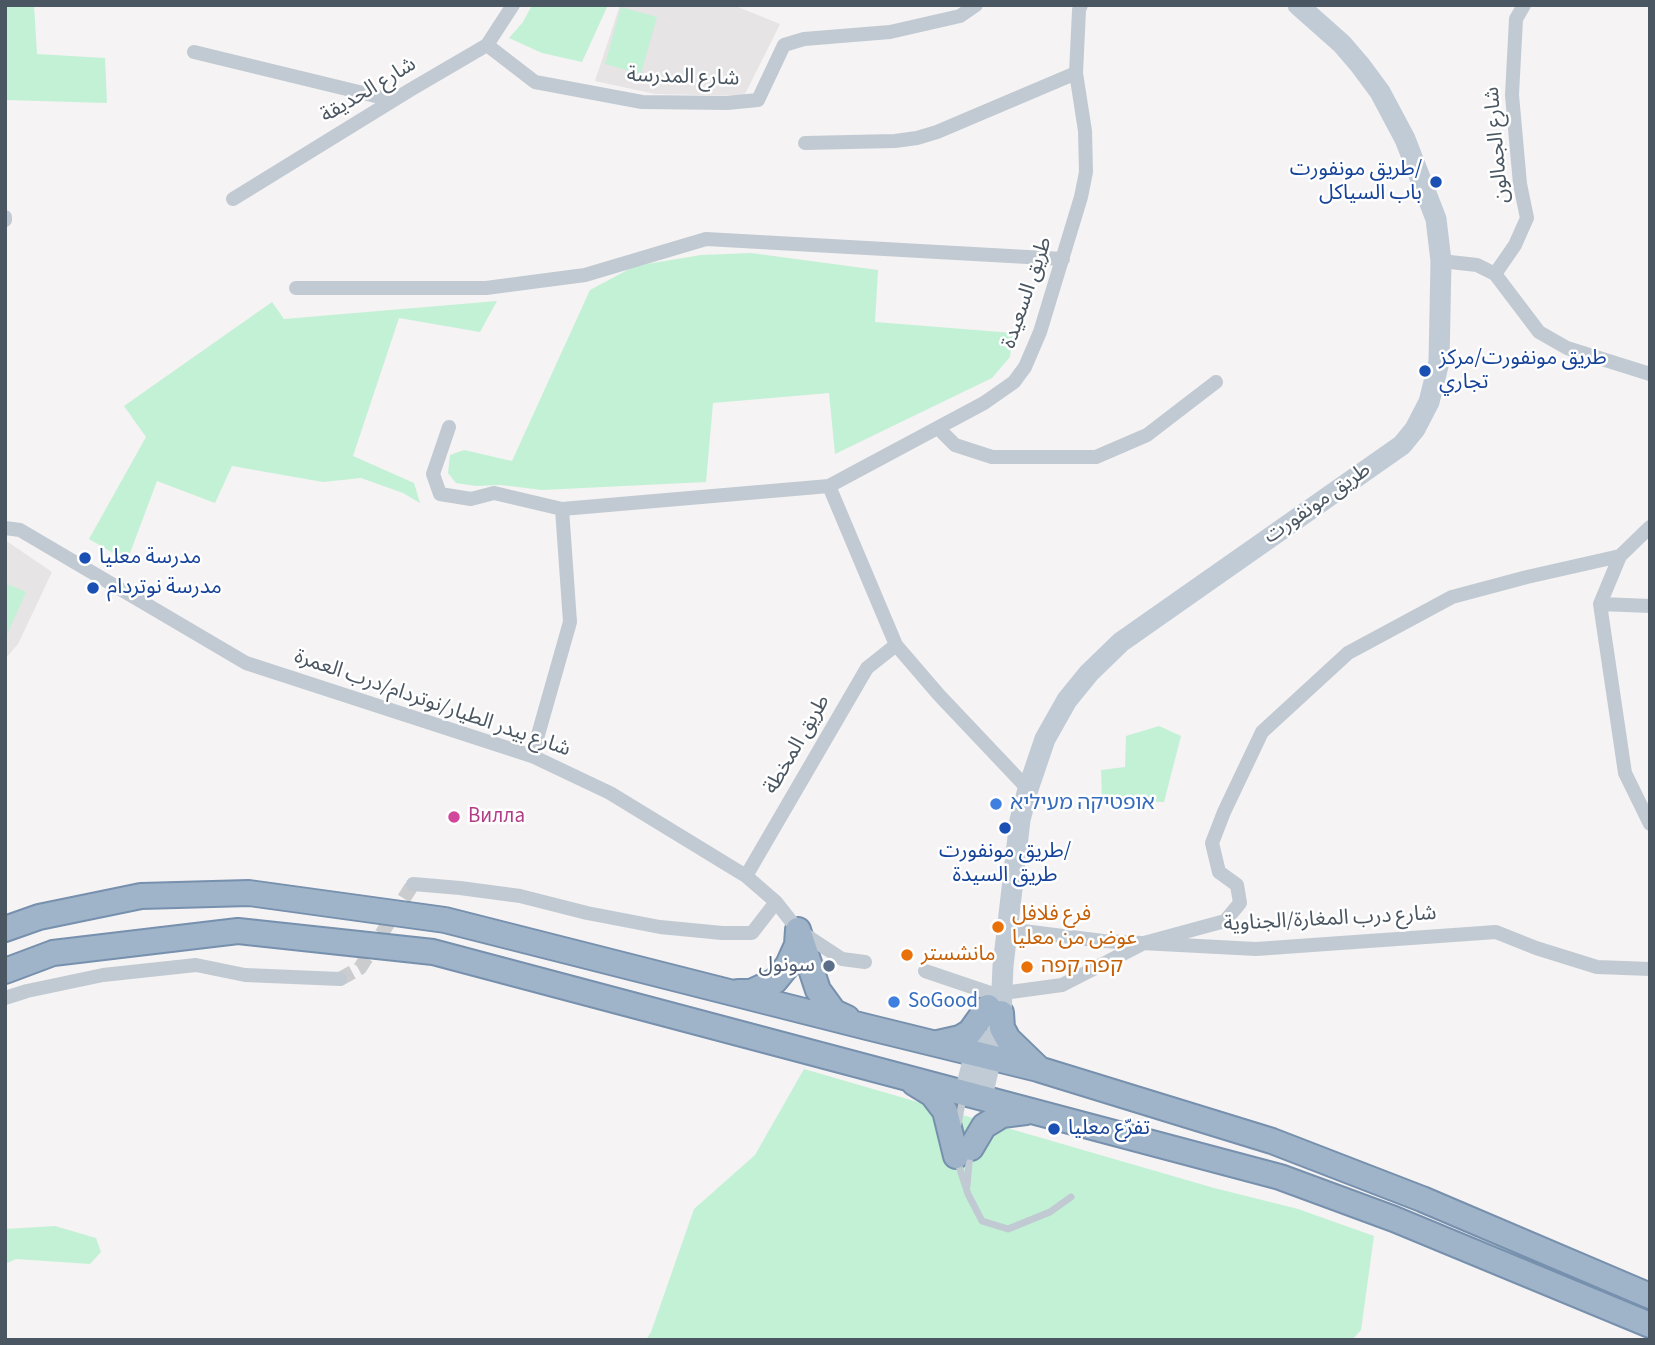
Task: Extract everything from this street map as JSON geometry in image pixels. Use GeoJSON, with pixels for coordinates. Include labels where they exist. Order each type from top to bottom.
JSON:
{"type":"FeatureCollection","features":[{"type":"Feature","properties":{"kind":"highway"},"geometry":{"type":"LineString","coordinates":[[5,929],[39,917],[141,896],[249,893],[446,920],[1038,1069],[1272,1141],[1422,1199],[1650,1296]]}},
{"type":"Feature","properties":{"kind":"highway"},"geometry":{"type":"LineString","coordinates":[[726,991],[751,992],[775,981],[788,965],[797,945],[798,930]]}},
{"type":"Feature","properties":{"kind":"highway"},"geometry":{"type":"LineString","coordinates":[[798,930],[818,990],[834,1012],[867,1027]]}},
{"type":"Feature","properties":{"kind":"highway"},"geometry":{"type":"LineString","coordinates":[[5,971],[53,953],[238,931],[433,952],[902,1075],[975,1104],[1037,1113],[1280,1177],[1394,1219],[1650,1325]]}},
{"type":"Feature","properties":{"kind":"highway"},"geometry":{"type":"LineString","coordinates":[[937,1043],[960,1038],[971,1032],[996,1002]]}},
{"type":"Feature","properties":{"kind":"highway"},"geometry":{"type":"LineString","coordinates":[[996,1002],[1002,1028],[1008,1040],[1038,1069]]}},
{"type":"Feature","properties":{"kind":"highway"},"geometry":{"type":"LineString","coordinates":[[902,1075],[932,1094],[945,1111],[963,1152],[984,1126],[1002,1115],[1037,1113]]}},
{"type":"Feature","properties":{"kind":"main road","name":"طريق مونفورت"},"geometry":{"type":"LineString","coordinates":[[975,1104],[982,1055],[1003,966],[1020,820],[1045,739],[1067,700],[1089,673],[1121,642],[1402,445],[1415,429],[1429,402],[1438,362],[1441,261],[1436,219],[1405,139],[1380,92],[1342,44],[1298,5]]}},
{"type":"Feature","properties":{"kind":"street","name":"شارع الحديقة"},"geometry":{"type":"LineString","coordinates":[[233,200],[392,100],[487,45],[513,5]]}},
{"type":"Feature","properties":{"kind":"street","name":"شارع المدرسة"},"geometry":{"type":"LineString","coordinates":[[487,45],[535,82],[642,102],[727,103],[758,100],[784,45],[804,39],[890,32],[960,16],[976,5]]}},
{"type":"Feature","properties":{"kind":"street","name":"شارع الجمالون"},"geometry":{"type":"LineString","coordinates":[[1495,274],[1515,245],[1527,218],[1520,184],[1512,95],[1516,19],[1524,5]]}},
{"type":"Feature","properties":{"kind":"street","name":"طريق السعيدة"},"geometry":{"type":"LineString","coordinates":[[449,427],[433,474],[440,494],[471,499],[494,494],[562,509],[829,486],[984,403],[1014,382],[1025,367],[1040,332],[1081,197],[1086,172],[1085,131],[1076,73],[1076,7]]}},
{"type":"Feature","properties":{"kind":"street"},"geometry":{"type":"LineString","coordinates":[[194,52],[392,100]]}},
{"type":"Feature","properties":{"kind":"street"},"geometry":{"type":"LineString","coordinates":[[805,144],[917,138],[1076,73]]}},
{"type":"Feature","properties":{"kind":"street"},"geometry":{"type":"LineString","coordinates":[[296,288],[486,288],[586,275],[706,239],[1063,259]]}},
{"type":"Feature","properties":{"kind":"street"},"geometry":{"type":"LineString","coordinates":[[1441,261],[1477,265],[1495,274],[1539,332],[1567,348],[1650,374]]}},
{"type":"Feature","properties":{"kind":"street"},"geometry":{"type":"LineString","coordinates":[[938,428],[956,445],[992,457],[1096,457],[1147,435],[1216,382]]}},
{"type":"Feature","properties":{"kind":"street"},"geometry":{"type":"LineString","coordinates":[[829,486],[896,645],[1028,789]]}},
{"type":"Feature","properties":{"kind":"street"},"geometry":{"type":"LineString","coordinates":[[532,756],[570,622],[562,509]]}},
{"type":"Feature","properties":{"kind":"street"},"geometry":{"type":"LineString","coordinates":[[1650,527],[1620,556],[1600,604],[1625,773],[1650,824]]}},
{"type":"Feature","properties":{"kind":"street","name":"شارع بيدر الطيار/نوتردام/درب العمرة"},"geometry":{"type":"LineString","coordinates":[[5,528],[20,530],[246,663],[532,756],[610,793],[746,876],[776,902],[798,930],[842,959],[864,961]]}},
{"type":"Feature","properties":{"kind":"street"},"geometry":{"type":"LineString","coordinates":[[925,971],[996,1002],[1062,985],[1144,943],[1225,921],[1240,903],[1237,885],[1219,872],[1212,843],[1224,811],[1262,732],[1348,653],[1451,597],[1620,556]]}},
{"type":"Feature","properties":{"kind":"street"},"geometry":{"type":"LineString","coordinates":[[1600,604],[1650,606]]}},
{"type":"Feature","properties":{"kind":"street","name":"طريق المخطة"},"geometry":{"type":"LineString","coordinates":[[746,876],[867,668],[896,645]]}},
{"type":"Feature","properties":{"kind":"street"},"geometry":{"type":"LineString","coordinates":[[413,884],[520,895],[660,927],[722,933],[752,933],[776,902]]}},
{"type":"Feature","properties":{"kind":"street","name":"شارع درب المغارة/الجناوية"},"geometry":{"type":"LineString","coordinates":[[1007,929],[1102,941],[1256,949],[1496,932],[1597,967],[1650,969]]}},
{"type":"Feature","properties":{"kind":"street"},"geometry":{"type":"LineString","coordinates":[[5,998],[103,975],[196,965],[245,975],[340,979]]}},
{"type":"Feature","properties":{"kind":"lane"},"geometry":{"type":"LineString","coordinates":[[975,1104],[956,1137],[963,1152],[967,1190],[982,1220],[1009,1229],[1050,1212],[1071,1197]]}},
{"type":"Feature","properties":{"kind":"lane"},"geometry":{"type":"LineString","coordinates":[[967,1190],[963,1152],[975,1104]]}},
{"type":"Feature","properties":{"kind":"shaded area"},"geometry":{"type":"Polygon","coordinates":[[[620,5],[733,5],[780,24],[744,96],[655,94],[595,81],[620,5]]]}},
{"type":"Feature","properties":{"kind":"shaded area"},"geometry":{"type":"Polygon","coordinates":[[[5,540],[52,572],[18,644],[5,659],[5,540]]]}},
{"type":"Feature","properties":{"kind":"green space"},"geometry":{"type":"Polygon","coordinates":[[[5,5],[34,5],[37,54],[105,58],[107,103],[6,100],[5,5]]]}},
{"type":"Feature","properties":{"kind":"green space"},"geometry":{"type":"Polygon","coordinates":[[[532,5],[608,5],[582,62],[542,53],[509,38],[523,22],[532,5]]]}},
{"type":"Feature","properties":{"kind":"green space"},"geometry":{"type":"Polygon","coordinates":[[[621,7],[657,17],[641,74],[605,64],[621,7]]]}},
{"type":"Feature","properties":{"kind":"green space"},"geometry":{"type":"Polygon","coordinates":[[[751,253],[878,270],[875,322],[1013,333],[1010,357],[992,378],[835,454],[829,393],[713,403],[706,482],[542,490],[456,483],[448,473],[450,455],[464,450],[512,461],[590,290],[635,266],[701,255],[751,253]]]}},
{"type":"Feature","properties":{"kind":"green space"},"geometry":{"type":"Polygon","coordinates":[[[497,301],[480,332],[399,318],[353,456],[414,483],[420,503],[403,493],[361,478],[323,482],[232,466],[215,503],[157,481],[127,561],[89,539],[146,437],[124,406],[272,302],[284,319],[497,301]]]}},
{"type":"Feature","properties":{"kind":"green space"},"geometry":{"type":"Polygon","coordinates":[[[5,583],[26,592],[5,639],[5,583]]]}},
{"type":"Feature","properties":{"kind":"green space"},"geometry":{"type":"Polygon","coordinates":[[[1159,726],[1181,736],[1164,802],[1102,800],[1101,770],[1125,767],[1126,736],[1159,726]]]}},
{"type":"Feature","properties":{"kind":"green space"},"geometry":{"type":"Polygon","coordinates":[[[804,1069],[1214,1188],[1298,1209],[1374,1236],[1361,1330],[1352,1340],[646,1340],[694,1209],[755,1155],[804,1069]]]}},
{"type":"Feature","properties":{"kind":"green space"},"geometry":{"type":"Polygon","coordinates":[[[55,1226],[96,1238],[101,1252],[90,1264],[16,1259],[5,1264],[5,1229],[55,1226]]]}},
{"type":"Feature","properties":{"kind":"tunnel"},"geometry":{"type":"LineString","coordinates":[[340,979],[360,968],[413,884]]}},
{"type":"Feature","properties":{"kind":"place","name":"طريق مونفورت/ باب السياكل"},"geometry":{"type":"Point","coordinates":[1436,182]}},
{"type":"Feature","properties":{"kind":"place","name":"طريق مونفورت/مركز تجاري"},"geometry":{"type":"Point","coordinates":[1425,371]}},
{"type":"Feature","properties":{"kind":"place","name":"مدرسة معليا"},"geometry":{"type":"Point","coordinates":[85,558]}},
{"type":"Feature","properties":{"kind":"place","name":"مدرسة نوتردام"},"geometry":{"type":"Point","coordinates":[93,588]}},
{"type":"Feature","properties":{"kind":"place","name":"אופטיקה מעיליא"},"geometry":{"type":"Point","coordinates":[996,804]}},
{"type":"Feature","properties":{"kind":"place","name":"Вилла"},"geometry":{"type":"Point","coordinates":[454,817]}},
{"type":"Feature","properties":{"kind":"place","name":"طريق مونفورت/ طريق السيدة"},"geometry":{"type":"Point","coordinates":[1005,828]}},
{"type":"Feature","properties":{"kind":"place","name":"فرع فلافل عوض من معليا"},"geometry":{"type":"Point","coordinates":[998,927]}},
{"type":"Feature","properties":{"kind":"place","name":"مانشستر"},"geometry":{"type":"Point","coordinates":[907,955]}},
{"type":"Feature","properties":{"kind":"place","name":"سونول"},"geometry":{"type":"Point","coordinates":[829,966]}},
{"type":"Feature","properties":{"kind":"place","name":"קפה קפה"},"geometry":{"type":"Point","coordinates":[1027,967]}},
{"type":"Feature","properties":{"kind":"place","name":"SoGood"},"geometry":{"type":"Point","coordinates":[894,1002]}},
{"type":"Feature","properties":{"kind":"place","name":"تفرّع معليا"},"geometry":{"type":"Point","coordinates":[1054,1129]}}]}
